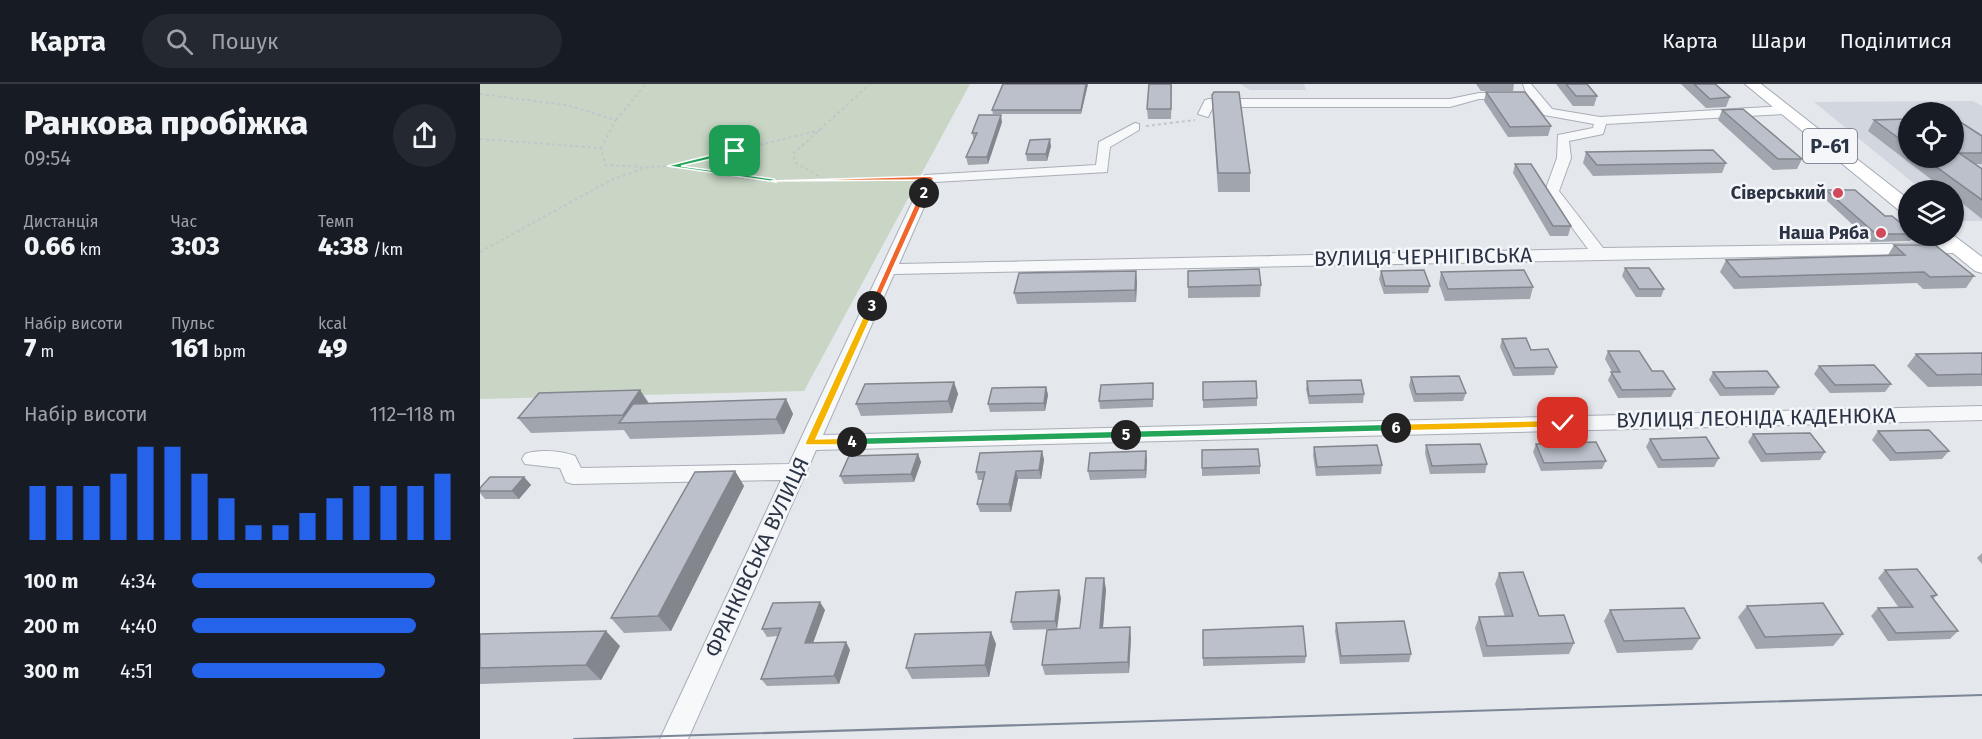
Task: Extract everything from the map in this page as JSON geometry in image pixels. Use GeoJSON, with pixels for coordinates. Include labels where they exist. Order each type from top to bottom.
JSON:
{"type":"FeatureCollection","features":[{"type":"Feature","properties":{"kind":"main road","name":"Р-61"},"geometry":{"type":"LineString","coordinates":[[1752,84],[1898,200]]}},
{"type":"Feature","properties":{"kind":"main road"},"geometry":{"type":"LineString","coordinates":[[1955,246],[1982,267]]}},
{"type":"Feature","properties":{"kind":"street"},"geometry":{"type":"LineString","coordinates":[[1526,84],[1548,112],[1600,121],[1784,110]]}},
{"type":"Feature","properties":{"kind":"street"},"geometry":{"type":"LineString","coordinates":[[1204,114],[1209,103],[1335,97],[1450,104],[1479,96],[1534,96]]}},
{"type":"Feature","properties":{"kind":"street"},"geometry":{"type":"LineString","coordinates":[[1599,253],[1552,191],[1564,158],[1562,138],[1599,131],[1600,121]]}},
{"type":"Feature","properties":{"kind":"street"},"geometry":{"type":"LineString","coordinates":[[930,178],[1102,169],[1104,145],[1135,127]]}},
{"type":"Feature","properties":{"kind":"street","name":"ФРАНКІВСЬКА ВУЛИЦЯ"},"geometry":{"type":"LineString","coordinates":[[674,739],[930,178]]}},
{"type":"Feature","properties":{"kind":"street","name":"ВУЛИЦЯ ЧЕРНІГІВСЬКА"},"geometry":{"type":"LineString","coordinates":[[889,269],[1599,253],[1958,248]]}},
{"type":"Feature","properties":{"kind":"street","name":"ВУЛИЦЯ ЛЕОНІДА КАДЕНЮКА"},"geometry":{"type":"LineString","coordinates":[[810,443],[1982,412]]}},
{"type":"Feature","properties":{"kind":"street"},"geometry":{"type":"LineString","coordinates":[[532,459],[568,462],[573,476],[796,472]]}},
{"type":"Feature","properties":{"kind":"path"},"geometry":{"type":"LineString","coordinates":[[646,84],[616,120],[601,148],[605,165],[648,168],[670,166],[822,130]]}},
{"type":"Feature","properties":{"kind":"path"},"geometry":{"type":"LineString","coordinates":[[826,181],[796,163],[793,154],[870,84]]}},
{"type":"Feature","properties":{"kind":"path"},"geometry":{"type":"LineString","coordinates":[[480,94],[567,105],[616,120]]}},
{"type":"Feature","properties":{"kind":"path"},"geometry":{"type":"LineString","coordinates":[[1135,127],[1183,123],[1200,119],[1204,114]]}},
{"type":"Feature","properties":{"kind":"path"},"geometry":{"type":"LineString","coordinates":[[480,139],[601,148]]}},
{"type":"Feature","properties":{"kind":"path"},"geometry":{"type":"LineString","coordinates":[[670,166],[762,181],[930,178]]}},
{"type":"Feature","properties":{"kind":"path"},"geometry":{"type":"LineString","coordinates":[[480,252],[611,180],[648,168]]}},
{"type":"Feature","properties":{"kind":"shaded area"},"geometry":{"type":"Polygon","coordinates":[[[1240,84],[1304,84],[1306,90],[1250,90],[1240,84]]]}},
{"type":"Feature","properties":{"kind":"shaded area"},"geometry":{"type":"Polygon","coordinates":[[[1973,101],[1982,106],[1982,221],[1964,221],[1964,180],[1910,180],[1814,102],[1973,101]]]}},
{"type":"Feature","properties":{"kind":"green space"},"geometry":{"type":"Polygon","coordinates":[[[480,84],[970,84],[804,391],[480,399],[480,84]]]}},
{"type":"Feature","properties":{"kind":"building"},"geometry":{"type":"Polygon","coordinates":[[[1003,84],[1086,84],[1081,110],[992,110],[1003,84]]]}},
{"type":"Feature","properties":{"kind":"building"},"geometry":{"type":"Polygon","coordinates":[[[1149,84],[1171,84],[1171,109],[1147,109],[1149,84]]]}},
{"type":"Feature","properties":{"kind":"building"},"geometry":{"type":"Polygon","coordinates":[[[1566,84],[1587,84],[1597,96],[1576,96],[1566,84]]]}},
{"type":"Feature","properties":{"kind":"building"},"geometry":{"type":"Polygon","coordinates":[[[1694,84],[1715,84],[1730,97],[1710,99],[1694,84]]]}},
{"type":"Feature","properties":{"kind":"building"},"geometry":{"type":"Polygon","coordinates":[[[1214,92],[1239,92],[1250,173],[1218,173],[1212,95],[1214,92]]]}},
{"type":"Feature","properties":{"kind":"building"},"geometry":{"type":"Polygon","coordinates":[[[1486,92],[1525,92],[1551,126],[1510,127],[1486,92]]]}},
{"type":"Feature","properties":{"kind":"building"},"geometry":{"type":"Polygon","coordinates":[[[1743,109],[1802,159],[1778,159],[1722,110],[1743,109]]]}},
{"type":"Feature","properties":{"kind":"building"},"geometry":{"type":"Polygon","coordinates":[[[979,115],[1001,115],[987,157],[966,157],[977,133],[972,133],[979,115]]]}},
{"type":"Feature","properties":{"kind":"building"},"geometry":{"type":"Polygon","coordinates":[[[1898,119],[1898,138],[1874,120],[1898,119]]]}},
{"type":"Feature","properties":{"kind":"building"},"geometry":{"type":"Polygon","coordinates":[[[1964,124],[1982,136],[1982,153],[1964,153],[1964,124]]]}},
{"type":"Feature","properties":{"kind":"building"},"geometry":{"type":"Polygon","coordinates":[[[1050,139],[1046,154],[1026,154],[1030,140],[1050,139]]]}},
{"type":"Feature","properties":{"kind":"building"},"geometry":{"type":"Polygon","coordinates":[[[1713,150],[1726,163],[1597,165],[1586,152],[1713,150]]]}},
{"type":"Feature","properties":{"kind":"building"},"geometry":{"type":"Polygon","coordinates":[[[1964,156],[1982,169],[1982,200],[1964,187],[1964,180],[1954,180],[1938,168],[1964,168],[1964,156]]]}},
{"type":"Feature","properties":{"kind":"building"},"geometry":{"type":"Polygon","coordinates":[[[1515,164],[1531,164],[1571,226],[1553,226],[1515,164]]]}},
{"type":"Feature","properties":{"kind":"building"},"geometry":{"type":"Polygon","coordinates":[[[1826,190],[1855,190],[1885,216],[1892,216],[1898,221],[1898,234],[1876,234],[1826,190]]]}},
{"type":"Feature","properties":{"kind":"building"},"geometry":{"type":"Polygon","coordinates":[[[1894,245],[1936,246],[1974,276],[1930,277],[1924,272],[1740,277],[1726,260],[1905,255],[1894,245]]]}},
{"type":"Feature","properties":{"kind":"building"},"geometry":{"type":"Polygon","coordinates":[[[1625,268],[1649,268],[1664,289],[1639,289],[1625,268]]]}},
{"type":"Feature","properties":{"kind":"building"},"geometry":{"type":"Polygon","coordinates":[[[1259,269],[1261,285],[1188,287],[1188,271],[1259,269]]]}},
{"type":"Feature","properties":{"kind":"building"},"geometry":{"type":"Polygon","coordinates":[[[1424,270],[1430,286],[1385,286],[1381,271],[1424,270]]]}},
{"type":"Feature","properties":{"kind":"building"},"geometry":{"type":"Polygon","coordinates":[[[1524,270],[1533,287],[1448,289],[1441,272],[1524,270]]]}},
{"type":"Feature","properties":{"kind":"building"},"geometry":{"type":"Polygon","coordinates":[[[1136,271],[1135,290],[1014,293],[1019,273],[1136,271]]]}},
{"type":"Feature","properties":{"kind":"building"},"geometry":{"type":"Polygon","coordinates":[[[1526,338],[1531,350],[1548,349],[1557,367],[1515,368],[1502,339],[1526,338]]]}},
{"type":"Feature","properties":{"kind":"building"},"geometry":{"type":"Polygon","coordinates":[[[1608,351],[1639,351],[1652,371],[1663,371],[1675,389],[1622,390],[1611,372],[1620,372],[1608,351]]]}},
{"type":"Feature","properties":{"kind":"building"},"geometry":{"type":"Polygon","coordinates":[[[1982,353],[1982,374],[1937,375],[1916,354],[1982,353]]]}},
{"type":"Feature","properties":{"kind":"building"},"geometry":{"type":"Polygon","coordinates":[[[1874,365],[1891,384],[1835,385],[1819,366],[1874,365]]]}},
{"type":"Feature","properties":{"kind":"building"},"geometry":{"type":"Polygon","coordinates":[[[1767,371],[1779,387],[1725,388],[1713,372],[1767,371]]]}},
{"type":"Feature","properties":{"kind":"building"},"geometry":{"type":"Polygon","coordinates":[[[1459,376],[1466,393],[1416,394],[1411,377],[1459,376]]]}},
{"type":"Feature","properties":{"kind":"building"},"geometry":{"type":"Polygon","coordinates":[[[1361,380],[1364,394],[1309,396],[1307,381],[1361,380]]]}},
{"type":"Feature","properties":{"kind":"building"},"geometry":{"type":"Polygon","coordinates":[[[1256,381],[1257,398],[1203,400],[1203,382],[1256,381]]]}},
{"type":"Feature","properties":{"kind":"building"},"geometry":{"type":"Polygon","coordinates":[[[954,382],[948,401],[856,404],[865,384],[954,382]]]}},
{"type":"Feature","properties":{"kind":"building"},"geometry":{"type":"Polygon","coordinates":[[[1153,383],[1153,399],[1099,401],[1101,385],[1153,383]]]}},
{"type":"Feature","properties":{"kind":"building"},"geometry":{"type":"Polygon","coordinates":[[[1046,387],[1044,403],[988,404],[992,388],[1046,387]]]}},
{"type":"Feature","properties":{"kind":"building"},"geometry":{"type":"Polygon","coordinates":[[[640,390],[623,415],[518,418],[539,393],[640,390]]]}},
{"type":"Feature","properties":{"kind":"building"},"geometry":{"type":"Polygon","coordinates":[[[786,399],[776,419],[619,423],[633,404],[786,399]]]}},
{"type":"Feature","properties":{"kind":"building"},"geometry":{"type":"Polygon","coordinates":[[[1929,430],[1949,451],[1896,453],[1878,431],[1929,430]]]}},
{"type":"Feature","properties":{"kind":"building"},"geometry":{"type":"Polygon","coordinates":[[[1810,433],[1825,452],[1766,454],[1753,434],[1810,433]]]}},
{"type":"Feature","properties":{"kind":"building"},"geometry":{"type":"Polygon","coordinates":[[[1706,437],[1719,458],[1662,460],[1650,439],[1706,437]]]}},
{"type":"Feature","properties":{"kind":"building"},"geometry":{"type":"Polygon","coordinates":[[[1596,442],[1606,461],[1544,463],[1536,444],[1596,442]]]}},
{"type":"Feature","properties":{"kind":"building"},"geometry":{"type":"Polygon","coordinates":[[[1480,444],[1487,464],[1432,466],[1426,445],[1480,444]]]}},
{"type":"Feature","properties":{"kind":"building"},"geometry":{"type":"Polygon","coordinates":[[[1377,445],[1382,465],[1317,467],[1314,447],[1377,445]]]}},
{"type":"Feature","properties":{"kind":"building"},"geometry":{"type":"Polygon","coordinates":[[[1258,449],[1260,466],[1202,468],[1202,450],[1258,449]]]}},
{"type":"Feature","properties":{"kind":"building"},"geometry":{"type":"Polygon","coordinates":[[[1042,451],[1039,470],[1016,471],[1009,504],[977,504],[985,472],[976,472],[980,453],[1042,451]]]}},
{"type":"Feature","properties":{"kind":"building"},"geometry":{"type":"Polygon","coordinates":[[[1146,451],[1145,470],[1088,471],[1090,453],[1146,451]]]}},
{"type":"Feature","properties":{"kind":"building"},"geometry":{"type":"Polygon","coordinates":[[[918,454],[911,474],[840,476],[849,456],[918,454]]]}},
{"type":"Feature","properties":{"kind":"building"},"geometry":{"type":"Polygon","coordinates":[[[735,471],[658,616],[611,618],[695,472],[735,471]]]}},
{"type":"Feature","properties":{"kind":"building"},"geometry":{"type":"Polygon","coordinates":[[[490,477],[524,477],[512,491],[480,491],[490,477]]]}},
{"type":"Feature","properties":{"kind":"building"},"geometry":{"type":"Polygon","coordinates":[[[1917,569],[1937,595],[1931,596],[1958,631],[1896,633],[1878,608],[1913,607],[1885,570],[1917,569]]]}},
{"type":"Feature","properties":{"kind":"building"},"geometry":{"type":"Polygon","coordinates":[[[1523,572],[1539,616],[1564,615],[1574,643],[1487,646],[1479,617],[1513,616],[1499,573],[1523,572]]]}},
{"type":"Feature","properties":{"kind":"building"},"geometry":{"type":"Polygon","coordinates":[[[1086,578],[1104,578],[1100,628],[1130,627],[1128,662],[1042,665],[1047,630],[1080,628],[1086,578]]]}},
{"type":"Feature","properties":{"kind":"building"},"geometry":{"type":"Polygon","coordinates":[[[1059,590],[1055,621],[1011,622],[1016,592],[1059,590]]]}},
{"type":"Feature","properties":{"kind":"building"},"geometry":{"type":"Polygon","coordinates":[[[820,602],[805,643],[846,642],[834,676],[761,679],[781,628],[762,629],[773,603],[820,602]]]}},
{"type":"Feature","properties":{"kind":"building"},"geometry":{"type":"Polygon","coordinates":[[[1823,603],[1843,634],[1765,637],[1747,606],[1823,603]]]}},
{"type":"Feature","properties":{"kind":"building"},"geometry":{"type":"Polygon","coordinates":[[[1684,608],[1700,638],[1624,641],[1610,610],[1684,608]]]}},
{"type":"Feature","properties":{"kind":"building"},"geometry":{"type":"Polygon","coordinates":[[[1404,621],[1411,654],[1341,656],[1336,623],[1404,621]]]}},
{"type":"Feature","properties":{"kind":"building"},"geometry":{"type":"Polygon","coordinates":[[[1303,626],[1306,656],[1203,658],[1203,630],[1303,626]]]}},
{"type":"Feature","properties":{"kind":"building"},"geometry":{"type":"Polygon","coordinates":[[[606,631],[586,665],[480,668],[480,634],[606,631]]]}},
{"type":"Feature","properties":{"kind":"building"},"geometry":{"type":"Polygon","coordinates":[[[991,632],[985,665],[906,668],[915,634],[991,632]]]}},
{"type":"Feature","properties":{"kind":"tram line"},"geometry":{"type":"LineString","coordinates":[[574,739],[1982,695]]}},
{"type":"Feature","properties":{"kind":"place","name":"Сіверський"},"geometry":{"type":"Point","coordinates":[1838,193]}},
{"type":"Feature","properties":{"kind":"place","name":"Наша Ряба"},"geometry":{"type":"Point","coordinates":[1881,233]}},
{"type":"Feature","properties":{"kind":"route"},"geometry":{"type":"LineString","coordinates":[[735,151],[670,166],[762,181],[930,178],[810,443],[1563,423]]}}]}
